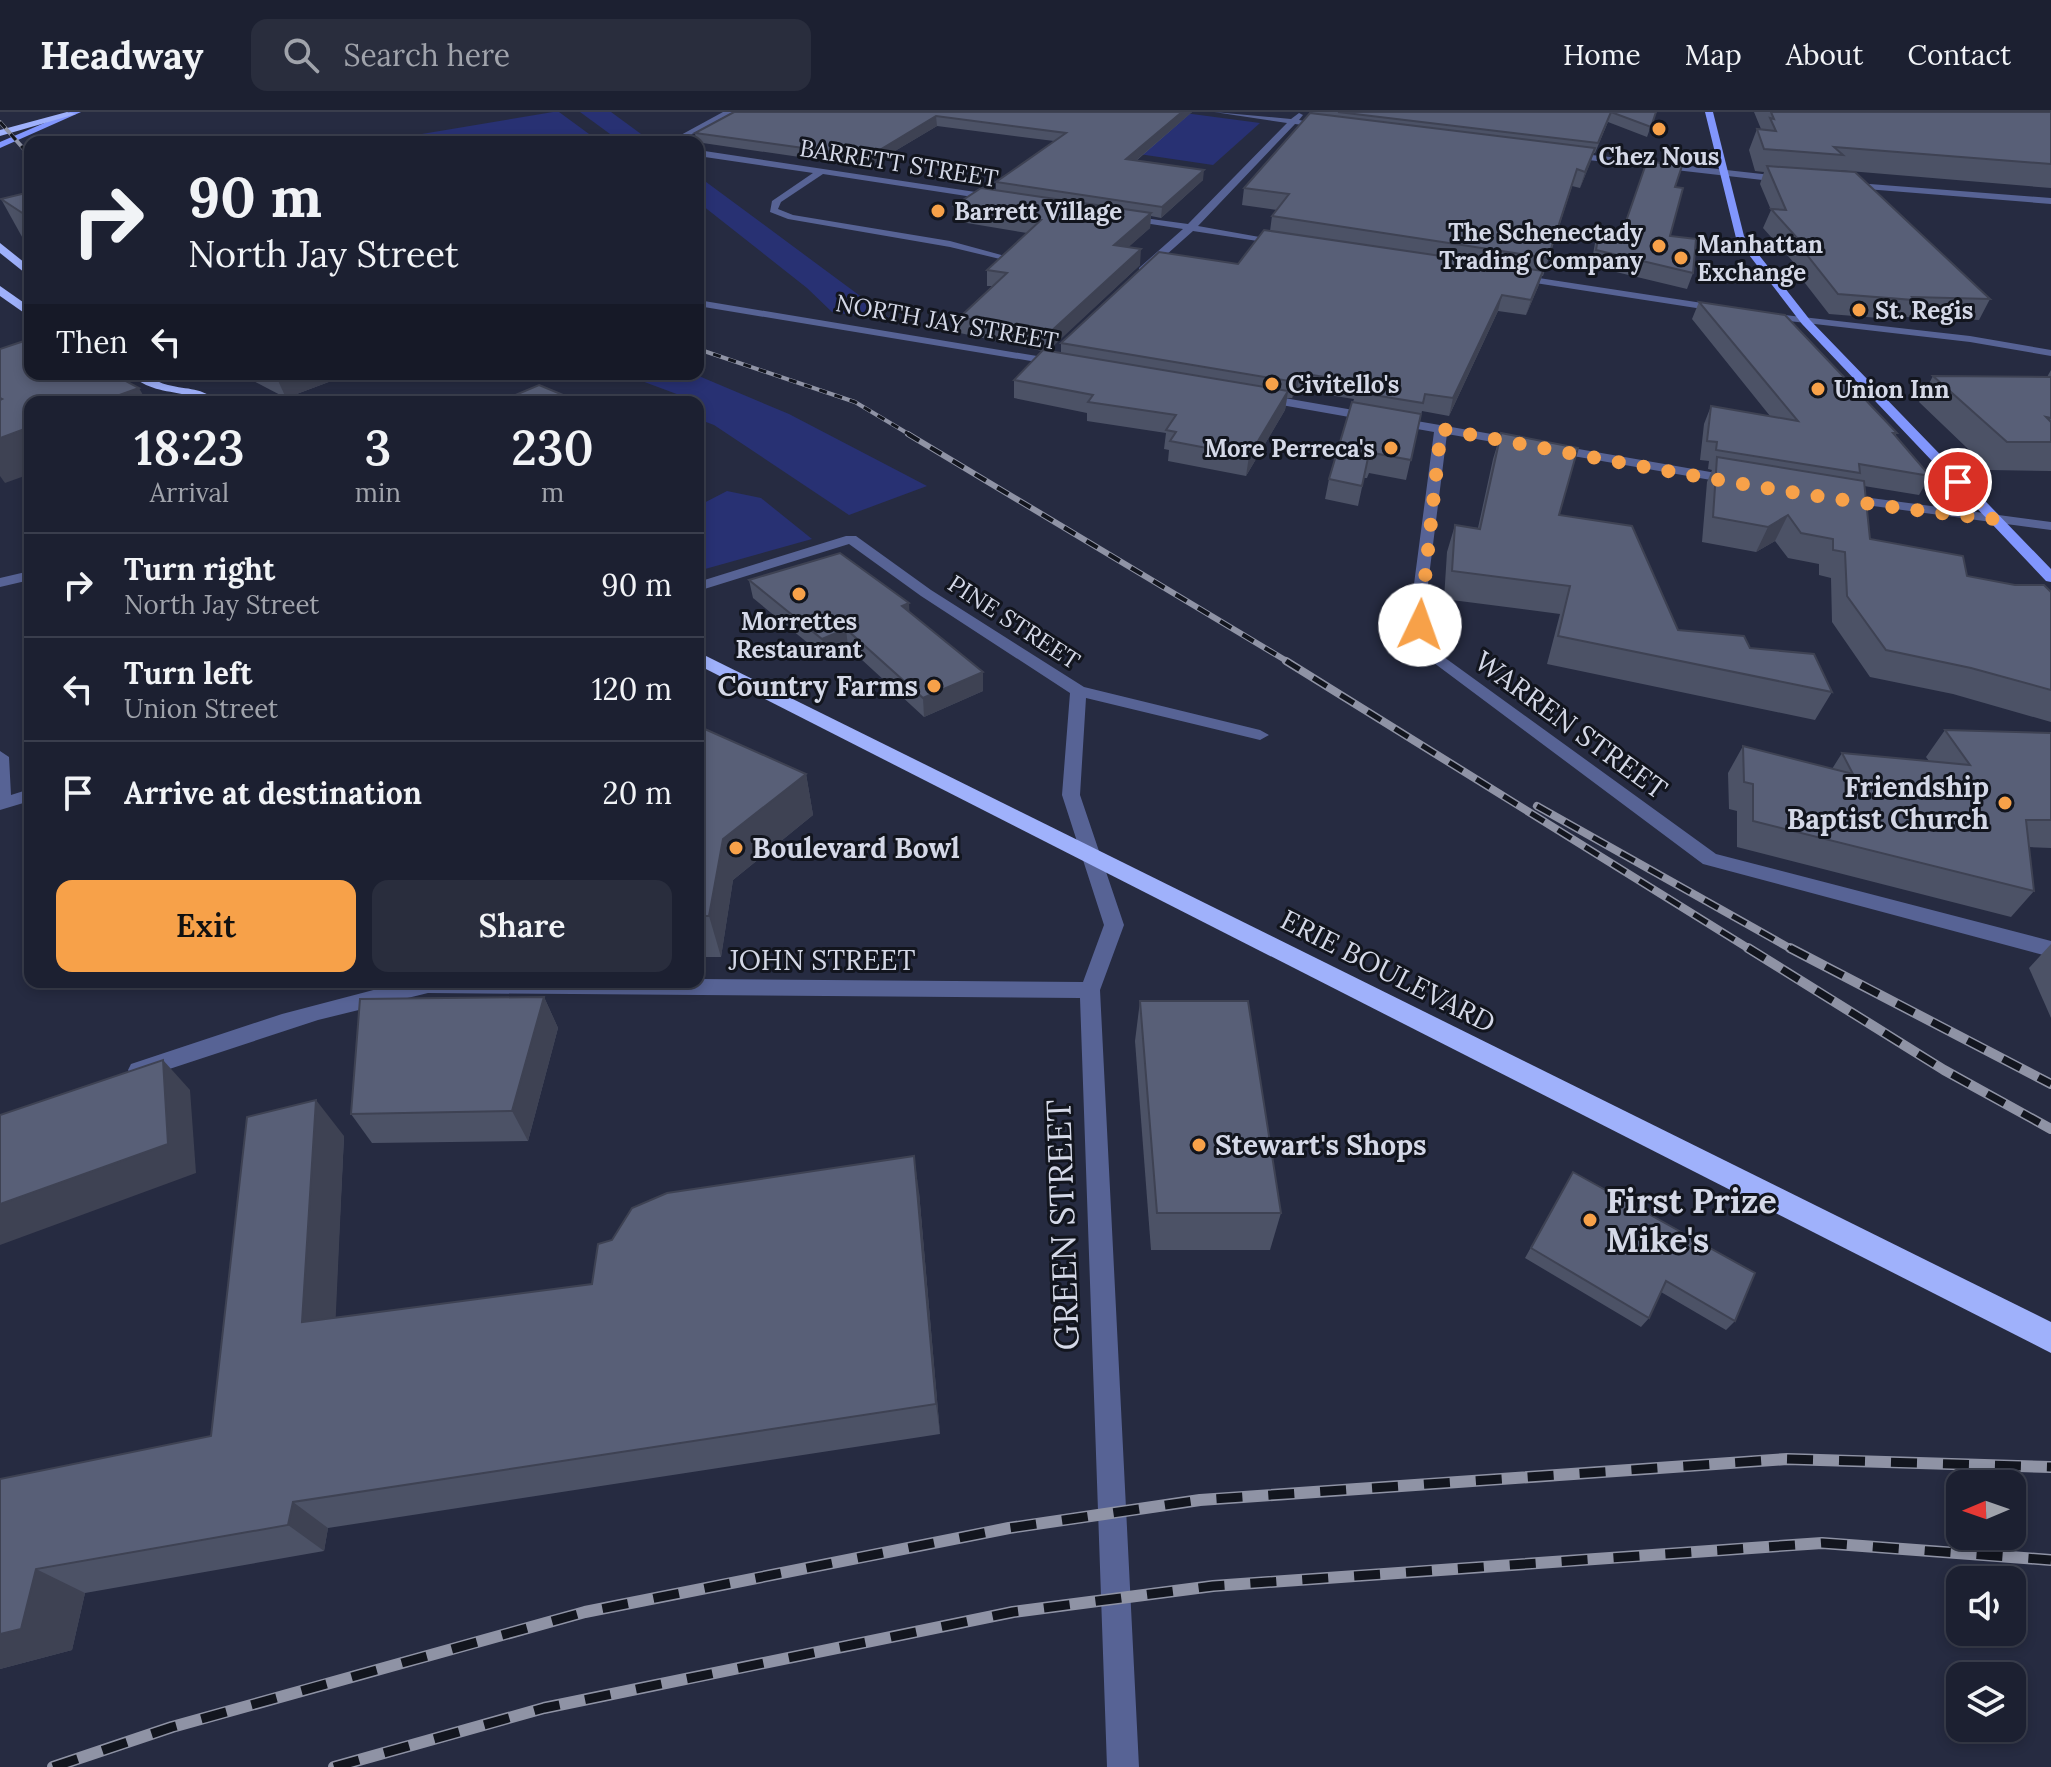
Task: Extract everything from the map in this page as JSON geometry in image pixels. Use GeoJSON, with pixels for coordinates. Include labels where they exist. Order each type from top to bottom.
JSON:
{"type":"FeatureCollection","features":[{"type":"Feature","properties":{"kind":"highway"},"geometry":{"type":"LineString","coordinates":[[0,133],[74,113]]}},
{"type":"Feature","properties":{"kind":"highway"},"geometry":{"type":"LineString","coordinates":[[0,247],[24,268]]}},
{"type":"Feature","properties":{"kind":"highway"},"geometry":{"type":"LineString","coordinates":[[0,290],[24,308]]}},
{"type":"Feature","properties":{"kind":"highway"},"geometry":{"type":"LineString","coordinates":[[148,380],[164,389],[191,391],[200,396]]}},
{"type":"Feature","properties":{"kind":"highway"},"geometry":{"type":"LineString","coordinates":[[191,391],[193,380]]}},
{"type":"Feature","properties":{"kind":"highway","name":"ERIE BOULEVARD"},"geometry":{"type":"LineString","coordinates":[[704,661],[1095,861],[2051,1338]]}},
{"type":"Feature","properties":{"kind":"main road"},"geometry":{"type":"LineString","coordinates":[[1709,112],[1739,236],[1806,322],[2051,578]]}},
{"type":"Feature","properties":{"kind":"main road"},"geometry":{"type":"LineString","coordinates":[[0,144],[74,113]]}},
{"type":"Feature","properties":{"kind":"street"},"geometry":{"type":"LineString","coordinates":[[683,136],[729,112]]}},
{"type":"Feature","properties":{"kind":"street"},"geometry":{"type":"LineString","coordinates":[[1218,112],[1337,127]]}},
{"type":"Feature","properties":{"kind":"street"},"geometry":{"type":"LineString","coordinates":[[1135,277],[1190,228],[1301,112]]}},
{"type":"Feature","properties":{"kind":"street"},"geometry":{"type":"LineString","coordinates":[[1548,153],[1798,181]]}},
{"type":"Feature","properties":{"kind":"street","name":"BARRETT STREET"},"geometry":{"type":"LineString","coordinates":[[704,154],[1006,199]]}},
{"type":"Feature","properties":{"kind":"street"},"geometry":{"type":"LineString","coordinates":[[822,171],[777,201],[773,210],[791,217],[950,244],[1000,256]]}},
{"type":"Feature","properties":{"kind":"street"},"geometry":{"type":"LineString","coordinates":[[1827,183],[2051,201]]}},
{"type":"Feature","properties":{"kind":"street"},"geometry":{"type":"LineString","coordinates":[[1113,216],[1299,244]]}},
{"type":"Feature","properties":{"kind":"street"},"geometry":{"type":"LineString","coordinates":[[1499,275],[1730,311]]}},
{"type":"Feature","properties":{"kind":"street","name":"NORTH JAY STREET"},"geometry":{"type":"LineString","coordinates":[[704,304],[1051,357],[1073,365]]}},
{"type":"Feature","properties":{"kind":"street"},"geometry":{"type":"LineString","coordinates":[[1760,315],[1970,339],[2051,353]]}},
{"type":"Feature","properties":{"kind":"street"},"geometry":{"type":"LineString","coordinates":[[1246,395],[1744,482]]}},
{"type":"Feature","properties":{"kind":"street","name":"WARREN STREET"},"geometry":{"type":"LineString","coordinates":[[1441,429],[1421,584],[1420,625],[1430,654],[1710,859],[2051,949]]}},
{"type":"Feature","properties":{"kind":"street"},"geometry":{"type":"LineString","coordinates":[[1833,497],[2051,526]]}},
{"type":"Feature","properties":{"kind":"street","name":"PINE STREET"},"geometry":{"type":"LineString","coordinates":[[704,585],[851,539],[926,593],[1078,691],[1260,735]]}},
{"type":"Feature","properties":{"kind":"street"},"geometry":{"type":"LineString","coordinates":[[0,583],[24,577]]}},
{"type":"Feature","properties":{"kind":"street","name":"GREEN STREET"},"geometry":{"type":"LineString","coordinates":[[1078,691],[1071,795],[1114,925],[1090,990],[1123,1767]]}},
{"type":"Feature","properties":{"kind":"street"},"geometry":{"type":"LineString","coordinates":[[0,757],[1,804],[24,797]]}},
{"type":"Feature","properties":{"kind":"street","name":"JOHN STREET"},"geometry":{"type":"LineString","coordinates":[[704,987],[1090,990]]}},
{"type":"Feature","properties":{"kind":"street","name":"JOHN STREET"},"geometry":{"type":"LineString","coordinates":[[114,1079],[271,1022],[359,998],[412,988]]}},
{"type":"Feature","properties":{"kind":"shaded area"},"geometry":{"type":"Polygon","coordinates":[[[559,112],[592,136],[410,136],[559,112]]]}},
{"type":"Feature","properties":{"kind":"shaded area"},"geometry":{"type":"Polygon","coordinates":[[[580,112],[611,112],[644,136],[613,136],[580,112]]]}},
{"type":"Feature","properties":{"kind":"shaded area"},"geometry":{"type":"Polygon","coordinates":[[[1177,112],[1260,123],[1213,165],[1105,149],[1177,112]]]}},
{"type":"Feature","properties":{"kind":"shaded area"},"geometry":{"type":"Polygon","coordinates":[[[704,180],[894,321],[832,312],[807,288],[704,207],[704,180]]]}},
{"type":"Feature","properties":{"kind":"shaded area"},"geometry":{"type":"Polygon","coordinates":[[[704,378],[789,414],[927,486],[849,515],[704,421],[704,396],[682,396],[639,380],[704,378]]]}},
{"type":"Feature","properties":{"kind":"shaded area"},"geometry":{"type":"Polygon","coordinates":[[[727,491],[761,498],[812,539],[704,569],[704,503],[727,491]]]}},
{"type":"Feature","properties":{"kind":"building"},"geometry":{"type":"Polygon","coordinates":[[[734,112],[1182,112],[1126,159],[1204,170],[1162,207],[996,182],[1066,133],[936,116],[868,157],[695,133],[734,112]]]}},
{"type":"Feature","properties":{"kind":"building"},"geometry":{"type":"Polygon","coordinates":[[[1338,112],[1611,112],[1598,143],[1338,112]]]}},
{"type":"Feature","properties":{"kind":"building"},"geometry":{"type":"Polygon","coordinates":[[[1611,112],[1656,112],[1651,127],[1611,112]]]}},
{"type":"Feature","properties":{"kind":"building"},"geometry":{"type":"Polygon","coordinates":[[[1771,112],[2051,112],[2051,164],[1834,147],[1843,155],[1764,149],[1757,129],[1776,131],[1770,118],[1774,119],[1771,112]]]}},
{"type":"Feature","properties":{"kind":"building"},"geometry":{"type":"Polygon","coordinates":[[[1310,113],[1595,148],[1585,172],[1577,169],[1548,258],[1272,216],[1289,194],[1244,188],[1310,113]]]}},
{"type":"Feature","properties":{"kind":"building"},"geometry":{"type":"Polygon","coordinates":[[[1647,161],[1682,166],[1675,187],[1683,188],[1670,236],[1696,239],[1693,273],[1596,250],[1600,227],[1623,230],[1647,161]]]}},
{"type":"Feature","properties":{"kind":"building"},"geometry":{"type":"Polygon","coordinates":[[[1767,166],[1855,172],[1990,299],[1912,297],[1914,300],[1838,294],[1803,250],[1808,250],[1771,209],[1786,210],[1767,166]]]}},
{"type":"Feature","properties":{"kind":"building"},"geometry":{"type":"Polygon","coordinates":[[[981,188],[1151,213],[1114,245],[1141,249],[1047,335],[960,317],[1007,273],[987,270],[1041,220],[954,206],[981,188]]]}},
{"type":"Feature","properties":{"kind":"building"},"geometry":{"type":"Polygon","coordinates":[[[24,193],[24,214],[1,199],[24,193]]]}},
{"type":"Feature","properties":{"kind":"building"},"geometry":{"type":"Polygon","coordinates":[[[1264,230],[1543,271],[1531,300],[1502,295],[1453,398],[1425,394],[1423,403],[1355,392],[1357,386],[1367,389],[1369,384],[1300,373],[1295,382],[1061,343],[1159,252],[1238,264],[1264,230]]]}},
{"type":"Feature","properties":{"kind":"building"},"geometry":{"type":"Polygon","coordinates":[[[1699,302],[1785,315],[1897,433],[1893,433],[1930,476],[1859,464],[1860,473],[1716,450],[1717,442],[1707,441],[1711,406],[1798,421],[1699,302]]]}},
{"type":"Feature","properties":{"kind":"building"},"geometry":{"type":"Polygon","coordinates":[[[24,341],[24,380],[124,380],[139,388],[117,396],[24,396],[24,429],[0,438],[0,349],[24,341]]]}},
{"type":"Feature","properties":{"kind":"building"},"geometry":{"type":"Polygon","coordinates":[[[1043,350],[1288,391],[1249,456],[1170,441],[1176,432],[1166,430],[1176,415],[1088,402],[1093,395],[1014,380],[1043,350]]]}},
{"type":"Feature","properties":{"kind":"building"},"geometry":{"type":"Polygon","coordinates":[[[1933,376],[2051,377],[2051,418],[2046,417],[2051,422],[2051,442],[2007,442],[1933,376]]]}},
{"type":"Feature","properties":{"kind":"building"},"geometry":{"type":"Polygon","coordinates":[[[539,385],[566,396],[513,396],[539,385]]]}},
{"type":"Feature","properties":{"kind":"building"},"geometry":{"type":"Polygon","coordinates":[[[1352,402],[1421,414],[1411,460],[1373,453],[1372,459],[1368,458],[1362,486],[1329,479],[1352,402]]]}},
{"type":"Feature","properties":{"kind":"building"},"geometry":{"type":"Polygon","coordinates":[[[1501,433],[1578,448],[1559,515],[1632,526],[1678,630],[1744,636],[1750,648],[1814,654],[1832,692],[1558,636],[1570,586],[1452,571],[1455,525],[1480,529],[1501,433]]]}},
{"type":"Feature","properties":{"kind":"building"},"geometry":{"type":"Polygon","coordinates":[[[1717,457],[1864,481],[1870,539],[1963,556],[1967,576],[2015,585],[2044,585],[2051,592],[2051,690],[1971,668],[1886,650],[1847,596],[1845,552],[1833,550],[1833,539],[1801,533],[1788,515],[1768,527],[1713,517],[1717,457]]]}},
{"type":"Feature","properties":{"kind":"building"},"geometry":{"type":"Polygon","coordinates":[[[840,553],[909,603],[902,606],[983,672],[923,698],[846,629],[822,639],[749,580],[840,553]]]}},
{"type":"Feature","properties":{"kind":"building"},"geometry":{"type":"Polygon","coordinates":[[[704,729],[806,774],[723,839],[709,916],[704,916],[704,729]]]}},
{"type":"Feature","properties":{"kind":"building"},"geometry":{"type":"Polygon","coordinates":[[[1945,730],[2051,733],[2051,820],[2026,820],[2034,891],[1753,821],[1753,784],[1744,782],[1743,746],[1853,774],[1842,753],[1970,765],[1945,730]]]}},
{"type":"Feature","properties":{"kind":"building"},"geometry":{"type":"Polygon","coordinates":[[[544,997],[512,1111],[351,1114],[360,999],[544,997]]]}},
{"type":"Feature","properties":{"kind":"building","name":"Stewart's Shops"},"geometry":{"type":"Polygon","coordinates":[[[1140,1001],[1248,1001],[1281,1213],[1157,1213],[1140,1001]]]}},
{"type":"Feature","properties":{"kind":"building"},"geometry":{"type":"Polygon","coordinates":[[[163,1060],[168,1144],[0,1204],[0,1115],[163,1060]]]}},
{"type":"Feature","properties":{"kind":"building"},"geometry":{"type":"Polygon","coordinates":[[[316,1100],[302,1322],[592,1284],[598,1244],[612,1240],[632,1208],[667,1193],[914,1156],[936,1404],[293,1502],[288,1525],[36,1569],[21,1629],[0,1634],[0,1479],[211,1436],[247,1117],[316,1100]]]}},
{"type":"Feature","properties":{"kind":"building","name":"First Prize Mike's"},"geometry":{"type":"Polygon","coordinates":[[[1573,1172],[1755,1273],[1735,1321],[1666,1281],[1649,1318],[1531,1248],[1573,1172]]]}},
{"type":"Feature","properties":{"kind":"railway"},"geometry":{"type":"LineString","coordinates":[[0,122],[24,149]]}},
{"type":"Feature","properties":{"kind":"railway"},"geometry":{"type":"LineString","coordinates":[[704,351],[855,402],[912,436]]}},
{"type":"Feature","properties":{"kind":"railway"},"geometry":{"type":"LineString","coordinates":[[908,434],[1290,663]]}},
{"type":"Feature","properties":{"kind":"railway"},"geometry":{"type":"LineString","coordinates":[[1286,661],[1751,950]]}},
{"type":"Feature","properties":{"kind":"railway"},"geometry":{"type":"LineString","coordinates":[[1537,806],[1793,950]]}},
{"type":"Feature","properties":{"kind":"railway"},"geometry":{"type":"LineString","coordinates":[[1748,948],[1944,1070],[2051,1129]]}},
{"type":"Feature","properties":{"kind":"railway"},"geometry":{"type":"LineString","coordinates":[[1790,948],[2051,1084]]}},
{"type":"Feature","properties":{"kind":"railway"},"geometry":{"type":"LineString","coordinates":[[53,1767],[172,1727],[585,1612],[1009,1528],[1200,1500],[1787,1459],[2051,1467]]}},
{"type":"Feature","properties":{"kind":"railway"},"geometry":{"type":"LineString","coordinates":[[334,1767],[544,1708],[1013,1612],[1213,1586],[1822,1543],[2051,1560]]}},
{"type":"Feature","properties":{"kind":"place","name":"Chez Nous"},"geometry":{"type":"Point","coordinates":[1659,129]}},
{"type":"Feature","properties":{"kind":"place","name":"Barrett Village"},"geometry":{"type":"Point","coordinates":[938,211]}},
{"type":"Feature","properties":{"kind":"place","name":"The Schenectady Trading Company"},"geometry":{"type":"Point","coordinates":[1659,246]}},
{"type":"Feature","properties":{"kind":"place","name":"Manhattan Exchange"},"geometry":{"type":"Point","coordinates":[1681,258]}},
{"type":"Feature","properties":{"kind":"place","name":"St. Regis"},"geometry":{"type":"Point","coordinates":[1859,310]}},
{"type":"Feature","properties":{"kind":"place","name":"Civitello's"},"geometry":{"type":"Point","coordinates":[1272,384]}},
{"type":"Feature","properties":{"kind":"place","name":"Union Inn"},"geometry":{"type":"Point","coordinates":[1818,389]}},
{"type":"Feature","properties":{"kind":"place","name":"More Perreca's"},"geometry":{"type":"Point","coordinates":[1391,448]}},
{"type":"Feature","properties":{"kind":"place","name":"Morrettes Restaurant"},"geometry":{"type":"Point","coordinates":[799,594]}},
{"type":"Feature","properties":{"kind":"place","name":"Country Farms"},"geometry":{"type":"Point","coordinates":[934,686]}},
{"type":"Feature","properties":{"kind":"place","name":"Friendship Baptist Church"},"geometry":{"type":"Point","coordinates":[2005,803]}},
{"type":"Feature","properties":{"kind":"place","name":"Boulevard Bowl"},"geometry":{"type":"Point","coordinates":[736,848]}},
{"type":"Feature","properties":{"kind":"place","name":"Stewart's Shops"},"geometry":{"type":"Point","coordinates":[1199,1145]}},
{"type":"Feature","properties":{"kind":"place","name":"First Prize Mike's"},"geometry":{"type":"Point","coordinates":[1590,1220]}},
{"type":"Feature","properties":{"kind":"route"},"geometry":{"type":"LineString","coordinates":[[1420,625],[1421,584],[1441,429],[1759,485],[1994,519],[1958,482]]}}]}
